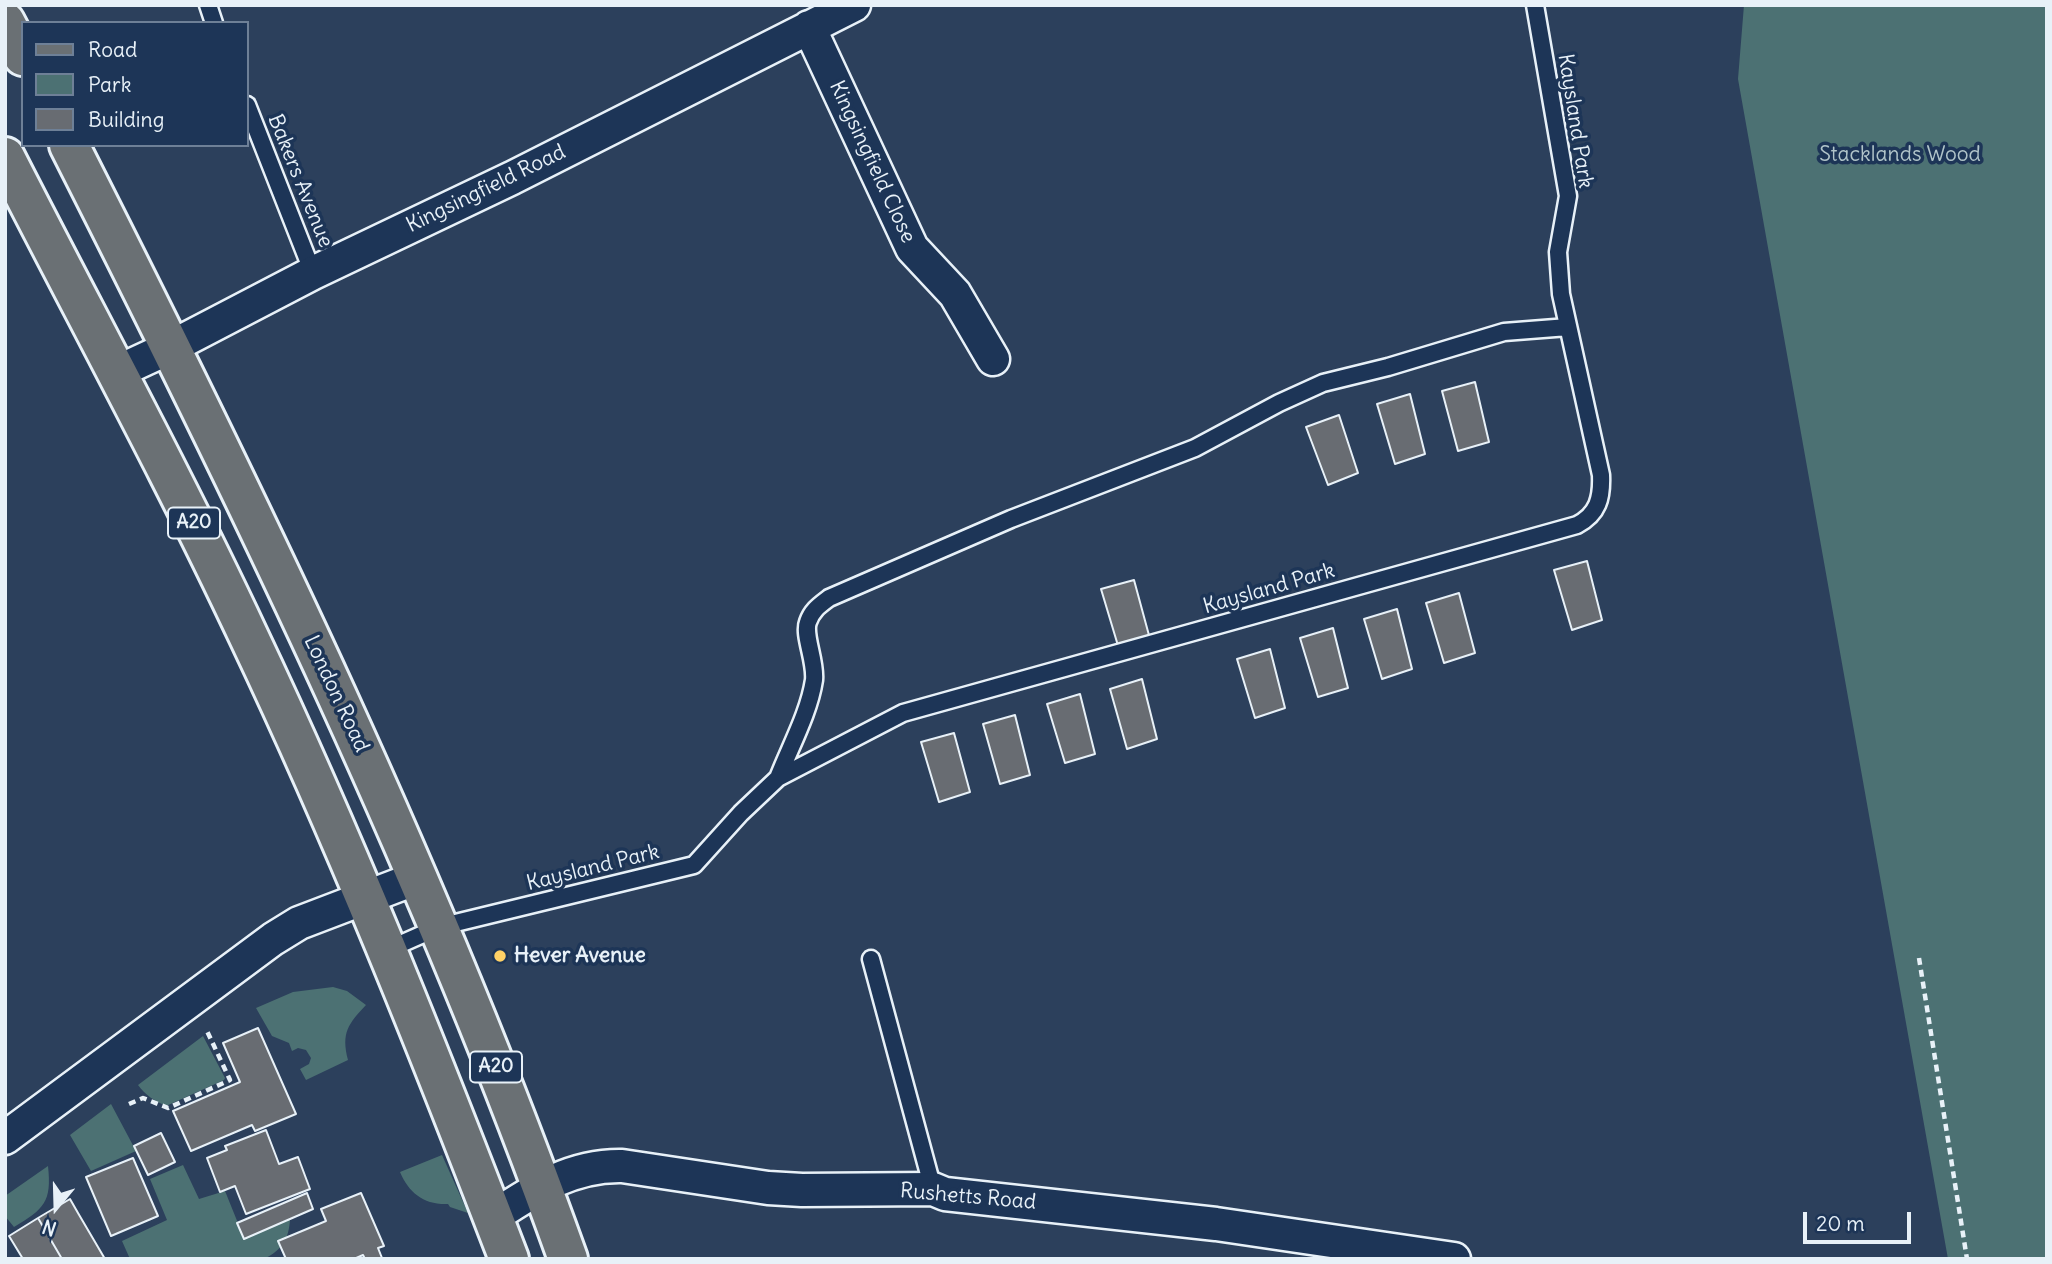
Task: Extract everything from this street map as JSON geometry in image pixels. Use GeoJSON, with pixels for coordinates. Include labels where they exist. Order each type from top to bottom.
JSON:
{"type":"FeatureCollection","features":[{"type":"Feature","properties":{"kind":"main road"},"geometry":{"type":"LineString","coordinates":[[5,22],[21,52]]}},
{"type":"Feature","properties":{"kind":"main road","name":"London Road"},"geometry":{"type":"LineString","coordinates":[[70,147],[171,347],[313,645],[462,979],[568,1259]]}},
{"type":"Feature","properties":{"kind":"main road","name":"A20"},"geometry":{"type":"LineString","coordinates":[[5,157],[117,372],[248,634],[365,896],[509,1259]]}},
{"type":"Feature","properties":{"kind":"street","name":"Kingsingfield Road"},"geometry":{"type":"LineString","coordinates":[[117,372],[313,273],[524,172],[854,5]]}},
{"type":"Feature","properties":{"kind":"street","name":"Kingsingfield Close"},"geometry":{"type":"LineString","coordinates":[[809,27],[912,248],[955,294],[993,359]]}},
{"type":"Feature","properties":{"kind":"street"},"geometry":{"type":"LineString","coordinates":[[5,1138],[107,1065],[273,939],[299,923],[417,878]]}},
{"type":"Feature","properties":{"kind":"street","name":"Rushetts Road"},"geometry":{"type":"LineString","coordinates":[[493,1217],[542,1185],[569,1174],[603,1166],[622,1166],[802,1191],[933,1189],[945,1194],[1216,1224],[1454,1259]]}},
{"type":"Feature","properties":{"kind":"lane","name":"Kaysland Park"},"geometry":{"type":"LineString","coordinates":[[387,950],[439,927],[694,865],[748,805],[778,778],[903,713],[1577,525],[1589,518],[1602,493],[1601,475],[1560,293],[1558,253],[1568,196],[1535,5]]}},
{"type":"Feature","properties":{"kind":"lane","name":"Bakers Avenue"},"geometry":{"type":"LineString","coordinates":[[248,108],[313,273]]}},
{"type":"Feature","properties":{"kind":"lane","name":"Kaysland Park"},"geometry":{"type":"LineString","coordinates":[[778,778],[814,682],[815,663],[807,624],[816,607],[829,598],[1011,519],[1195,449],[1279,403],[1323,383],[1388,367],[1504,332],[1568,327]]}},
{"type":"Feature","properties":{"kind":"lane"},"geometry":{"type":"LineString","coordinates":[[871,959],[933,1189]]}},
{"type":"Feature","properties":{"kind":"path"},"geometry":{"type":"LineString","coordinates":[[1919,958],[1967,1259]]}},
{"type":"Feature","properties":{"kind":"path"},"geometry":{"type":"LineString","coordinates":[[129,1104],[143,1098],[168,1108],[231,1082],[191,999]]}},
{"type":"Feature","properties":{"kind":"green space","name":"Stacklands Wood"},"geometry":{"type":"Polygon","coordinates":[[[1744,5],[2047,5],[2047,1259],[1948,1259],[1738,79],[1744,5]]]}},
{"type":"Feature","properties":{"kind":"green space"},"geometry":{"type":"Polygon","coordinates":[[[333,987],[347,991],[366,1005],[355,1018],[346,1036],[348,1060],[306,1080],[300,1069],[309,1064],[311,1058],[306,1050],[298,1048],[292,1051],[289,1043],[272,1036],[256,1008],[293,992],[333,987]]]}},
{"type":"Feature","properties":{"kind":"green space"},"geometry":{"type":"Polygon","coordinates":[[[203,1036],[224,1080],[166,1106],[141,1089],[138,1085],[203,1036]]]}},
{"type":"Feature","properties":{"kind":"green space"},"geometry":{"type":"Polygon","coordinates":[[[111,1104],[136,1151],[91,1171],[70,1135],[111,1104]]]}},
{"type":"Feature","properties":{"kind":"green space"},"geometry":{"type":"Polygon","coordinates":[[[442,1155],[468,1213],[418,1196],[400,1172],[442,1155]]]}},
{"type":"Feature","properties":{"kind":"green space"},"geometry":{"type":"Polygon","coordinates":[[[183,1165],[199,1199],[225,1191],[244,1238],[290,1219],[286,1238],[280,1248],[264,1259],[130,1259],[122,1241],[167,1220],[150,1179],[183,1165]]]}},
{"type":"Feature","properties":{"kind":"green space"},"geometry":{"type":"Polygon","coordinates":[[[48,1166],[49,1188],[44,1203],[33,1215],[14,1227],[5,1216],[5,1196],[48,1166]]]}},
{"type":"Feature","properties":{"kind":"building"},"geometry":{"type":"Polygon","coordinates":[[[1475,382],[1489,442],[1458,451],[1442,391],[1475,382]]]}},
{"type":"Feature","properties":{"kind":"building"},"geometry":{"type":"Polygon","coordinates":[[[1410,394],[1425,454],[1395,464],[1377,404],[1410,394]]]}},
{"type":"Feature","properties":{"kind":"building"},"geometry":{"type":"Polygon","coordinates":[[[1339,415],[1358,473],[1328,485],[1306,427],[1339,415]]]}},
{"type":"Feature","properties":{"kind":"building"},"geometry":{"type":"Polygon","coordinates":[[[1587,561],[1602,620],[1572,630],[1554,570],[1587,561]]]}},
{"type":"Feature","properties":{"kind":"building"},"geometry":{"type":"Polygon","coordinates":[[[1134,580],[1150,639],[1119,649],[1101,589],[1134,580]]]}},
{"type":"Feature","properties":{"kind":"building"},"geometry":{"type":"Polygon","coordinates":[[[1459,593],[1475,653],[1444,663],[1426,603],[1459,593]]]}},
{"type":"Feature","properties":{"kind":"building"},"geometry":{"type":"Polygon","coordinates":[[[1397,609],[1412,669],[1382,679],[1364,619],[1397,609]]]}},
{"type":"Feature","properties":{"kind":"building"},"geometry":{"type":"Polygon","coordinates":[[[1333,628],[1348,688],[1318,697],[1300,638],[1333,628]]]}},
{"type":"Feature","properties":{"kind":"building"},"geometry":{"type":"Polygon","coordinates":[[[1270,649],[1285,708],[1255,718],[1237,659],[1270,649]]]}},
{"type":"Feature","properties":{"kind":"building"},"geometry":{"type":"Polygon","coordinates":[[[1142,679],[1157,739],[1127,749],[1110,689],[1142,679]]]}},
{"type":"Feature","properties":{"kind":"building"},"geometry":{"type":"Polygon","coordinates":[[[1080,694],[1095,754],[1065,763],[1047,704],[1080,694]]]}},
{"type":"Feature","properties":{"kind":"building"},"geometry":{"type":"Polygon","coordinates":[[[1015,715],[1030,775],[1000,784],[983,724],[1015,715]]]}},
{"type":"Feature","properties":{"kind":"building"},"geometry":{"type":"Polygon","coordinates":[[[954,733],[970,792],[939,802],[921,742],[954,733]]]}},
{"type":"Feature","properties":{"kind":"building"},"geometry":{"type":"Polygon","coordinates":[[[258,1028],[296,1114],[255,1131],[252,1125],[191,1151],[173,1111],[240,1082],[223,1043],[258,1028]]]}},
{"type":"Feature","properties":{"kind":"building"},"geometry":{"type":"Polygon","coordinates":[[[266,1130],[279,1164],[298,1157],[310,1189],[246,1214],[235,1186],[220,1192],[207,1158],[227,1150],[225,1146],[266,1130]]]}},
{"type":"Feature","properties":{"kind":"building"},"geometry":{"type":"Polygon","coordinates":[[[161,1133],[175,1162],[148,1175],[134,1146],[161,1133]]]}},
{"type":"Feature","properties":{"kind":"building"},"geometry":{"type":"Polygon","coordinates":[[[133,1158],[158,1216],[111,1236],[86,1177],[133,1158]]]}},
{"type":"Feature","properties":{"kind":"building"},"geometry":{"type":"Polygon","coordinates":[[[307,1193],[313,1209],[244,1239],[237,1223],[307,1193]]]}},
{"type":"Feature","properties":{"kind":"building"},"geometry":{"type":"Polygon","coordinates":[[[361,1193],[384,1246],[378,1248],[382,1258],[365,1259],[363,1255],[354,1259],[286,1259],[278,1241],[326,1221],[321,1209],[361,1193]]]}},
{"type":"Feature","properties":{"kind":"building"},"geometry":{"type":"Polygon","coordinates":[[[70,1199],[105,1259],[62,1259],[38,1218],[70,1199]]]}},
{"type":"Feature","properties":{"kind":"building"},"geometry":{"type":"Polygon","coordinates":[[[38,1218],[62,1259],[23,1259],[9,1236],[38,1218]]]}},
{"type":"Feature","properties":{"kind":"place","name":"Hever Avenue"},"geometry":{"type":"Point","coordinates":[500,956]}}]}
